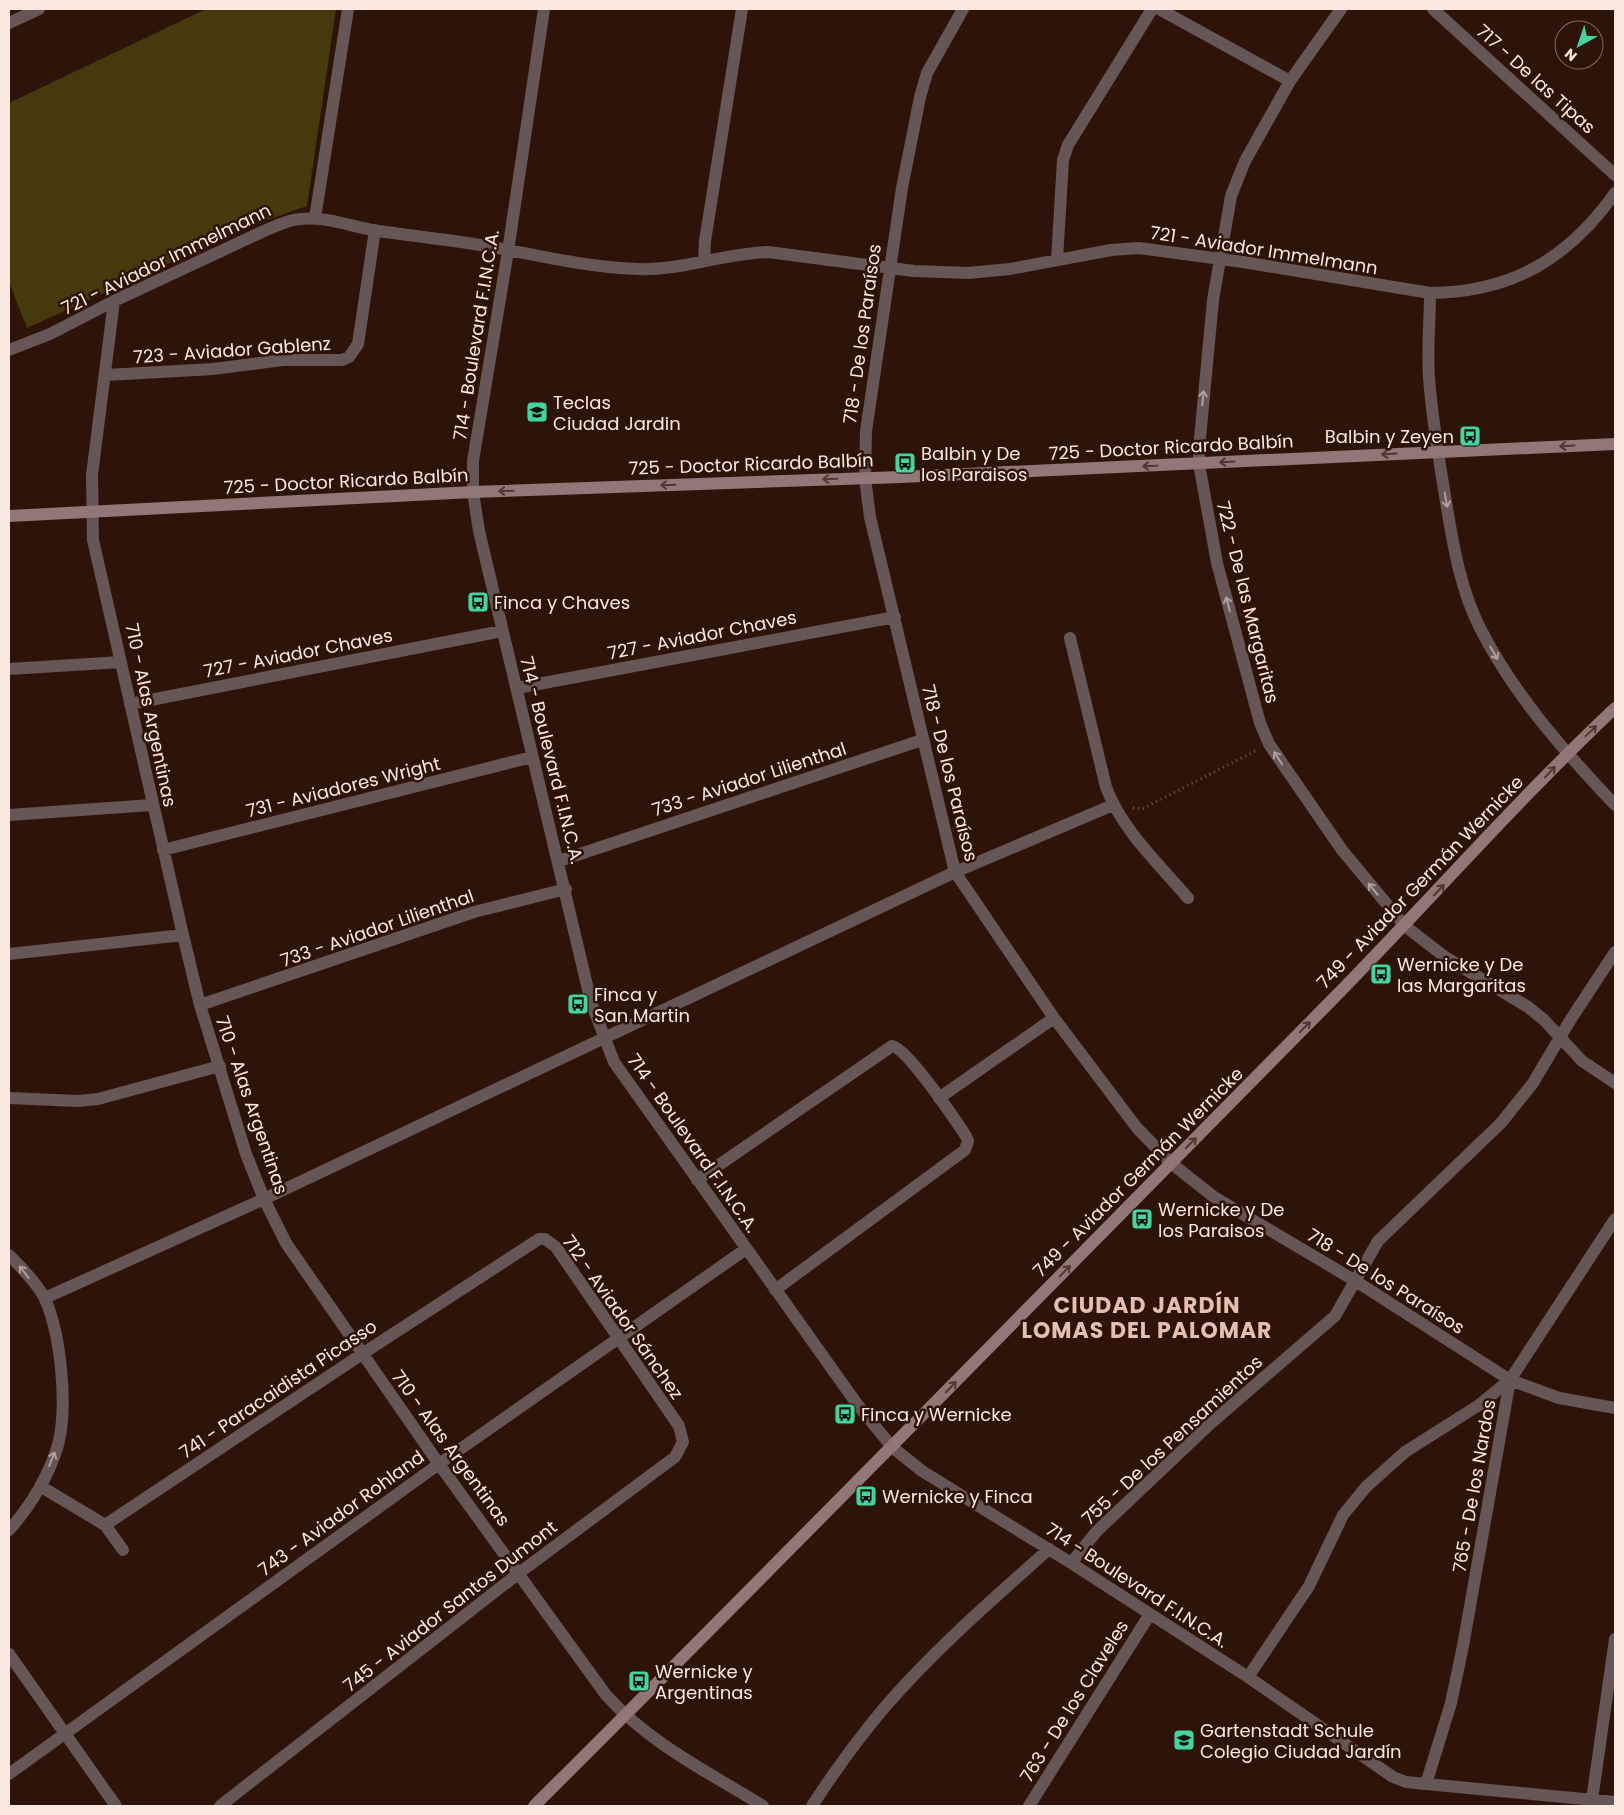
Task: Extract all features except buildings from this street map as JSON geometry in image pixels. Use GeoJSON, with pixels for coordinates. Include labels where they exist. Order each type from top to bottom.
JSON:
{"type":"FeatureCollection","features":[{"type":"Feature","properties":{"kind":"street"},"geometry":{"type":"LineString","coordinates":[[9,24],[40,9]]}},
{"type":"Feature","properties":{"kind":"street"},"geometry":{"type":"LineString","coordinates":[[315,218],[348,9]]}},
{"type":"Feature","properties":{"kind":"street","name":"714 - Boulevard F.I.N.C.A."},"geometry":{"type":"LineString","coordinates":[[544,9],[508,251],[473,461],[473,492],[479,531],[502,631],[566,889],[591,1002],[614,1062],[857,1404],[892,1447],[922,1471],[1072,1563],[1248,1677],[1378,1769],[1406,1782],[1615,1802]]}},
{"type":"Feature","properties":{"kind":"street"},"geometry":{"type":"LineString","coordinates":[[704,261],[705,241],[742,9]]}},
{"type":"Feature","properties":{"kind":"street","name":"718 - De los Paraísos"},"geometry":{"type":"LineString","coordinates":[[963,9],[927,73],[920,97],[902,188],[866,431],[865,478],[870,517],[955,872],[1054,1018],[1137,1128],[1170,1163],[1214,1197],[1354,1280],[1510,1380],[1560,1398],[1615,1408]]}},
{"type":"Feature","properties":{"kind":"street"},"geometry":{"type":"LineString","coordinates":[[1057,260],[1063,160],[1068,145],[1152,9]]}},
{"type":"Feature","properties":{"kind":"street"},"geometry":{"type":"LineString","coordinates":[[1158,9],[1290,81]]}},
{"type":"Feature","properties":{"kind":"street","name":"722 - De las Margaritas"},"geometry":{"type":"LineString","coordinates":[[1341,9],[1290,81],[1236,180],[1231,196],[1213,300],[1200,424],[1199,464],[1217,563],[1260,723],[1269,744],[1342,850],[1405,926],[1445,957],[1528,1007],[1582,1061],[1615,1083]]}},
{"type":"Feature","properties":{"kind":"street","name":"717 - De las Tipas"},"geometry":{"type":"LineString","coordinates":[[1433,9],[1615,174]]}},
{"type":"Feature","properties":{"kind":"street","name":"721 - Aviador Immelmann"},"geometry":{"type":"LineString","coordinates":[[9,350],[50,334],[114,301],[284,222],[315,218],[375,230],[637,269],[704,261],[752,252],[768,252],[914,271],[968,273],[1010,269],[1111,250],[1139,248],[1220,258],[1430,293],[1452,293],[1502,283],[1536,268],[1573,242],[1601,212],[1615,193]]}},
{"type":"Feature","properties":{"kind":"street","name":"723 - Aviador Gablenz"},"geometry":{"type":"LineString","coordinates":[[106,375],[214,368],[283,360],[334,361],[349,357],[358,344],[375,230]]}},
{"type":"Feature","properties":{"kind":"street"},"geometry":{"type":"LineString","coordinates":[[1430,293],[1428,375],[1438,452],[1458,568],[1479,626],[1512,684],[1566,754],[1615,805]]}},
{"type":"Feature","properties":{"kind":"street","name":"710 - Alas Argentinas"},"geometry":{"type":"LineString","coordinates":[[114,301],[92,475],[91,512],[93,540],[152,805],[200,1005],[246,1154],[264,1199],[286,1243],[362,1354],[596,1682],[625,1716],[652,1738],[763,1806]]}},
{"type":"Feature","properties":{"kind":"street","name":"725 - Doctor Ricardo Balbín"},"geometry":{"type":"LineString","coordinates":[[9,516],[473,492],[1199,464],[1615,444]]}},
{"type":"Feature","properties":{"kind":"street","name":"727 - Aviador Chaves"},"geometry":{"type":"LineString","coordinates":[[517,688],[894,617]]}},
{"type":"Feature","properties":{"kind":"street","name":"727 - Aviador Chaves"},"geometry":{"type":"LineString","coordinates":[[130,704],[502,631]]}},
{"type":"Feature","properties":{"kind":"street"},"geometry":{"type":"LineString","coordinates":[[1070,638],[1106,787],[1113,805],[1125,824],[1188,898]]}},
{"type":"Feature","properties":{"kind":"street"},"geometry":{"type":"LineString","coordinates":[[9,669],[121,662]]}},
{"type":"Feature","properties":{"kind":"street","name":"749 - Aviador Germán Wernicke"},"geometry":{"type":"LineString","coordinates":[[534,1806],[892,1447],[1405,926],[1566,754],[1615,708]]}},
{"type":"Feature","properties":{"kind":"street","name":"733 - Aviador Lilienthal"},"geometry":{"type":"LineString","coordinates":[[558,861],[922,740]]}},
{"type":"Feature","properties":{"kind":"street","name":"731 - Aviadores Wright"},"geometry":{"type":"LineString","coordinates":[[163,850],[532,757]]}},
{"type":"Feature","properties":{"kind":"street"},"geometry":{"type":"LineString","coordinates":[[9,814],[152,805]]}},
{"type":"Feature","properties":{"kind":"street"},"geometry":{"type":"LineString","coordinates":[[45,1298],[264,1199],[955,872],[1113,805]]}},
{"type":"Feature","properties":{"kind":"street","name":"733 - Aviador Lilienthal"},"geometry":{"type":"LineString","coordinates":[[200,1005],[474,912],[566,889]]}},
{"type":"Feature","properties":{"kind":"street"},"geometry":{"type":"LineString","coordinates":[[9,954],[183,935]]}},
{"type":"Feature","properties":{"kind":"street","name":"755 - De los Pensamientos"},"geometry":{"type":"LineString","coordinates":[[1072,1563],[1097,1531],[1210,1424],[1323,1328],[1343,1304],[1354,1280],[1387,1230],[1501,1123],[1533,1083],[1560,1037],[1615,952]]}},
{"type":"Feature","properties":{"kind":"street"},"geometry":{"type":"LineString","coordinates":[[940,1098],[1054,1018]]}},
{"type":"Feature","properties":{"kind":"street"},"geometry":{"type":"LineString","coordinates":[[697,1180],[889,1048],[896,1046],[902,1051],[940,1098],[966,1136],[967,1146],[962,1153],[775,1290]]}},
{"type":"Feature","properties":{"kind":"street"},"geometry":{"type":"LineString","coordinates":[[9,1098],[78,1101],[98,1099],[220,1066]]}},
{"type":"Feature","properties":{"kind":"street","name":"765 - De los Nardos"},"geometry":{"type":"LineString","coordinates":[[1426,1784],[1451,1703],[1463,1646],[1510,1380],[1615,1219]]}},
{"type":"Feature","properties":{"kind":"street","name":"712 - Aviador Sánchez"},"geometry":{"type":"LineString","coordinates":[[534,1242],[545,1239],[556,1246],[679,1426]]}},
{"type":"Feature","properties":{"kind":"street","name":"741 - Paracaidista Picasso"},"geometry":{"type":"LineString","coordinates":[[105,1525],[534,1242]]}},
{"type":"Feature","properties":{"kind":"street","name":"743 - Aviador Rohland"},"geometry":{"type":"LineString","coordinates":[[9,1774],[618,1337],[746,1249]]}},
{"type":"Feature","properties":{"kind":"street"},"geometry":{"type":"LineString","coordinates":[[9,1255],[45,1298],[55,1338],[63,1388],[58,1444],[40,1486],[21,1517],[9,1530]]}},
{"type":"Feature","properties":{"kind":"street"},"geometry":{"type":"LineString","coordinates":[[1248,1677],[1309,1586],[1343,1515],[1366,1487],[1405,1452],[1479,1405],[1510,1380]]}},
{"type":"Feature","properties":{"kind":"street","name":"745 - Aviador Santos Dumont"},"geometry":{"type":"LineString","coordinates":[[220,1806],[519,1573],[675,1458],[683,1442],[679,1426]]}},
{"type":"Feature","properties":{"kind":"street"},"geometry":{"type":"LineString","coordinates":[[40,1486],[105,1525],[122,1550]]}},
{"type":"Feature","properties":{"kind":"street"},"geometry":{"type":"LineString","coordinates":[[812,1806],[854,1745],[902,1688],[935,1653],[1049,1549]]}},
{"type":"Feature","properties":{"kind":"street","name":"763 - De los Claveles"},"geometry":{"type":"LineString","coordinates":[[1029,1806],[1150,1614]]}},
{"type":"Feature","properties":{"kind":"street"},"geometry":{"type":"LineString","coordinates":[[1592,1800],[1615,1639]]}},
{"type":"Feature","properties":{"kind":"street"},"geometry":{"type":"LineString","coordinates":[[9,1654],[116,1806]]}},
{"type":"Feature","properties":{"kind":"path"},"geometry":{"type":"LineString","coordinates":[[1113,805],[1142,810],[1269,744]]}},
{"type":"Feature","properties":{"kind":"shaded area"},"geometry":{"type":"Polygon","coordinates":[[[206,9],[336,9],[307,206],[255,224],[27,328],[9,282],[9,103],[206,9]]]}},
{"type":"Feature","properties":{"kind":"place","name":"Teclas Ciudad Jardin"},"geometry":{"type":"Point","coordinates":[537,412]}},
{"type":"Feature","properties":{"kind":"place","name":"Balbin y Zeyen"},"geometry":{"type":"Point","coordinates":[1470,436]}},
{"type":"Feature","properties":{"kind":"place","name":"Balbin y De los Paraisos"},"geometry":{"type":"Point","coordinates":[905,463]}},
{"type":"Feature","properties":{"kind":"place","name":"Finca y Chaves"},"geometry":{"type":"Point","coordinates":[478,602]}},
{"type":"Feature","properties":{"kind":"place","name":"Wernicke y De las Margaritas"},"geometry":{"type":"Point","coordinates":[1381,974]}},
{"type":"Feature","properties":{"kind":"place","name":"Finca y San Martin"},"geometry":{"type":"Point","coordinates":[578,1004]}},
{"type":"Feature","properties":{"kind":"place","name":"Wernicke y De los Paraisos"},"geometry":{"type":"Point","coordinates":[1142,1219]}},
{"type":"Feature","properties":{"kind":"place","name":"Finca y Wernicke"},"geometry":{"type":"Point","coordinates":[845,1414]}},
{"type":"Feature","properties":{"kind":"place","name":"Wernicke y Finca"},"geometry":{"type":"Point","coordinates":[866,1496]}},
{"type":"Feature","properties":{"kind":"place","name":"Wernicke y Argentinas"},"geometry":{"type":"Point","coordinates":[639,1681]}},
{"type":"Feature","properties":{"kind":"place","name":"Gartenstadt Schule Colegio Ciudad Jardín"},"geometry":{"type":"Point","coordinates":[1184,1740]}},
{"type":"Feature","properties":{"kind":"district","name":"CIUDAD JARDÍN LOMAS DEL PALOMAR"},"geometry":{"type":"Point","coordinates":[1147,1318]}}]}
